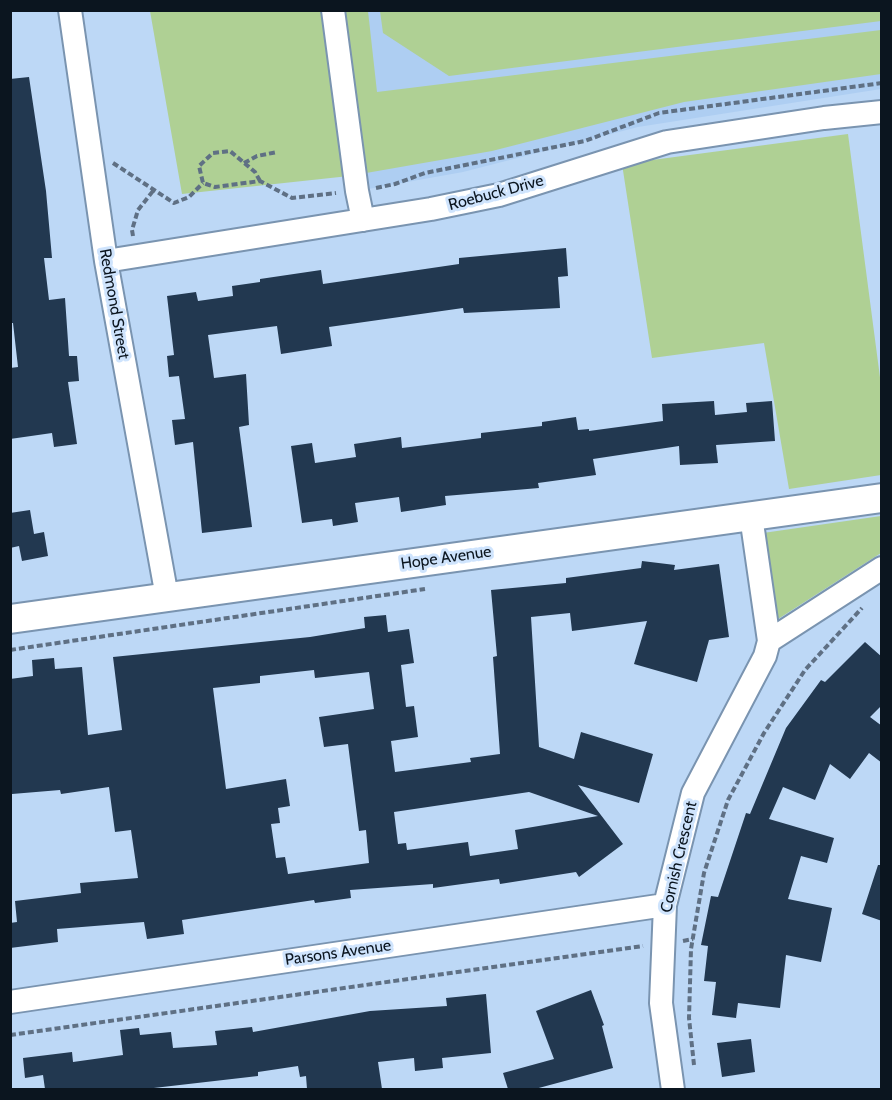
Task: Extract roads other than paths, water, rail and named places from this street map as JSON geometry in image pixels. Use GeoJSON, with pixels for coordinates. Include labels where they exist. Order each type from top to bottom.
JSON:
{"type":"FeatureCollection","features":[{"type":"Feature","properties":{"kind":"street","name":"Redmond Street"},"geometry":{"type":"LineString","coordinates":[[70,10],[106,261],[167,597]]}},
{"type":"Feature","properties":{"kind":"street"},"geometry":{"type":"LineString","coordinates":[[333,10],[357,191],[363,220]]}},
{"type":"Feature","properties":{"kind":"street","name":"Roebuck Drive"},"geometry":{"type":"LineString","coordinates":[[106,261],[363,220],[499,195],[667,142],[824,118],[882,112]]}},
{"type":"Feature","properties":{"kind":"street","name":"Hope Avenue"},"geometry":{"type":"LineString","coordinates":[[10,619],[882,498]]}},
{"type":"Feature","properties":{"kind":"street","name":"Cornish Crescent"},"geometry":{"type":"LineString","coordinates":[[673,1089],[661,1003],[665,904],[693,793],[765,656],[769,641],[751,516]]}},
{"type":"Feature","properties":{"kind":"street"},"geometry":{"type":"LineString","coordinates":[[769,641],[882,568]]}},
{"type":"Feature","properties":{"kind":"street","name":"Parsons Avenue"},"geometry":{"type":"LineString","coordinates":[[10,1002],[665,904]]}}]}
